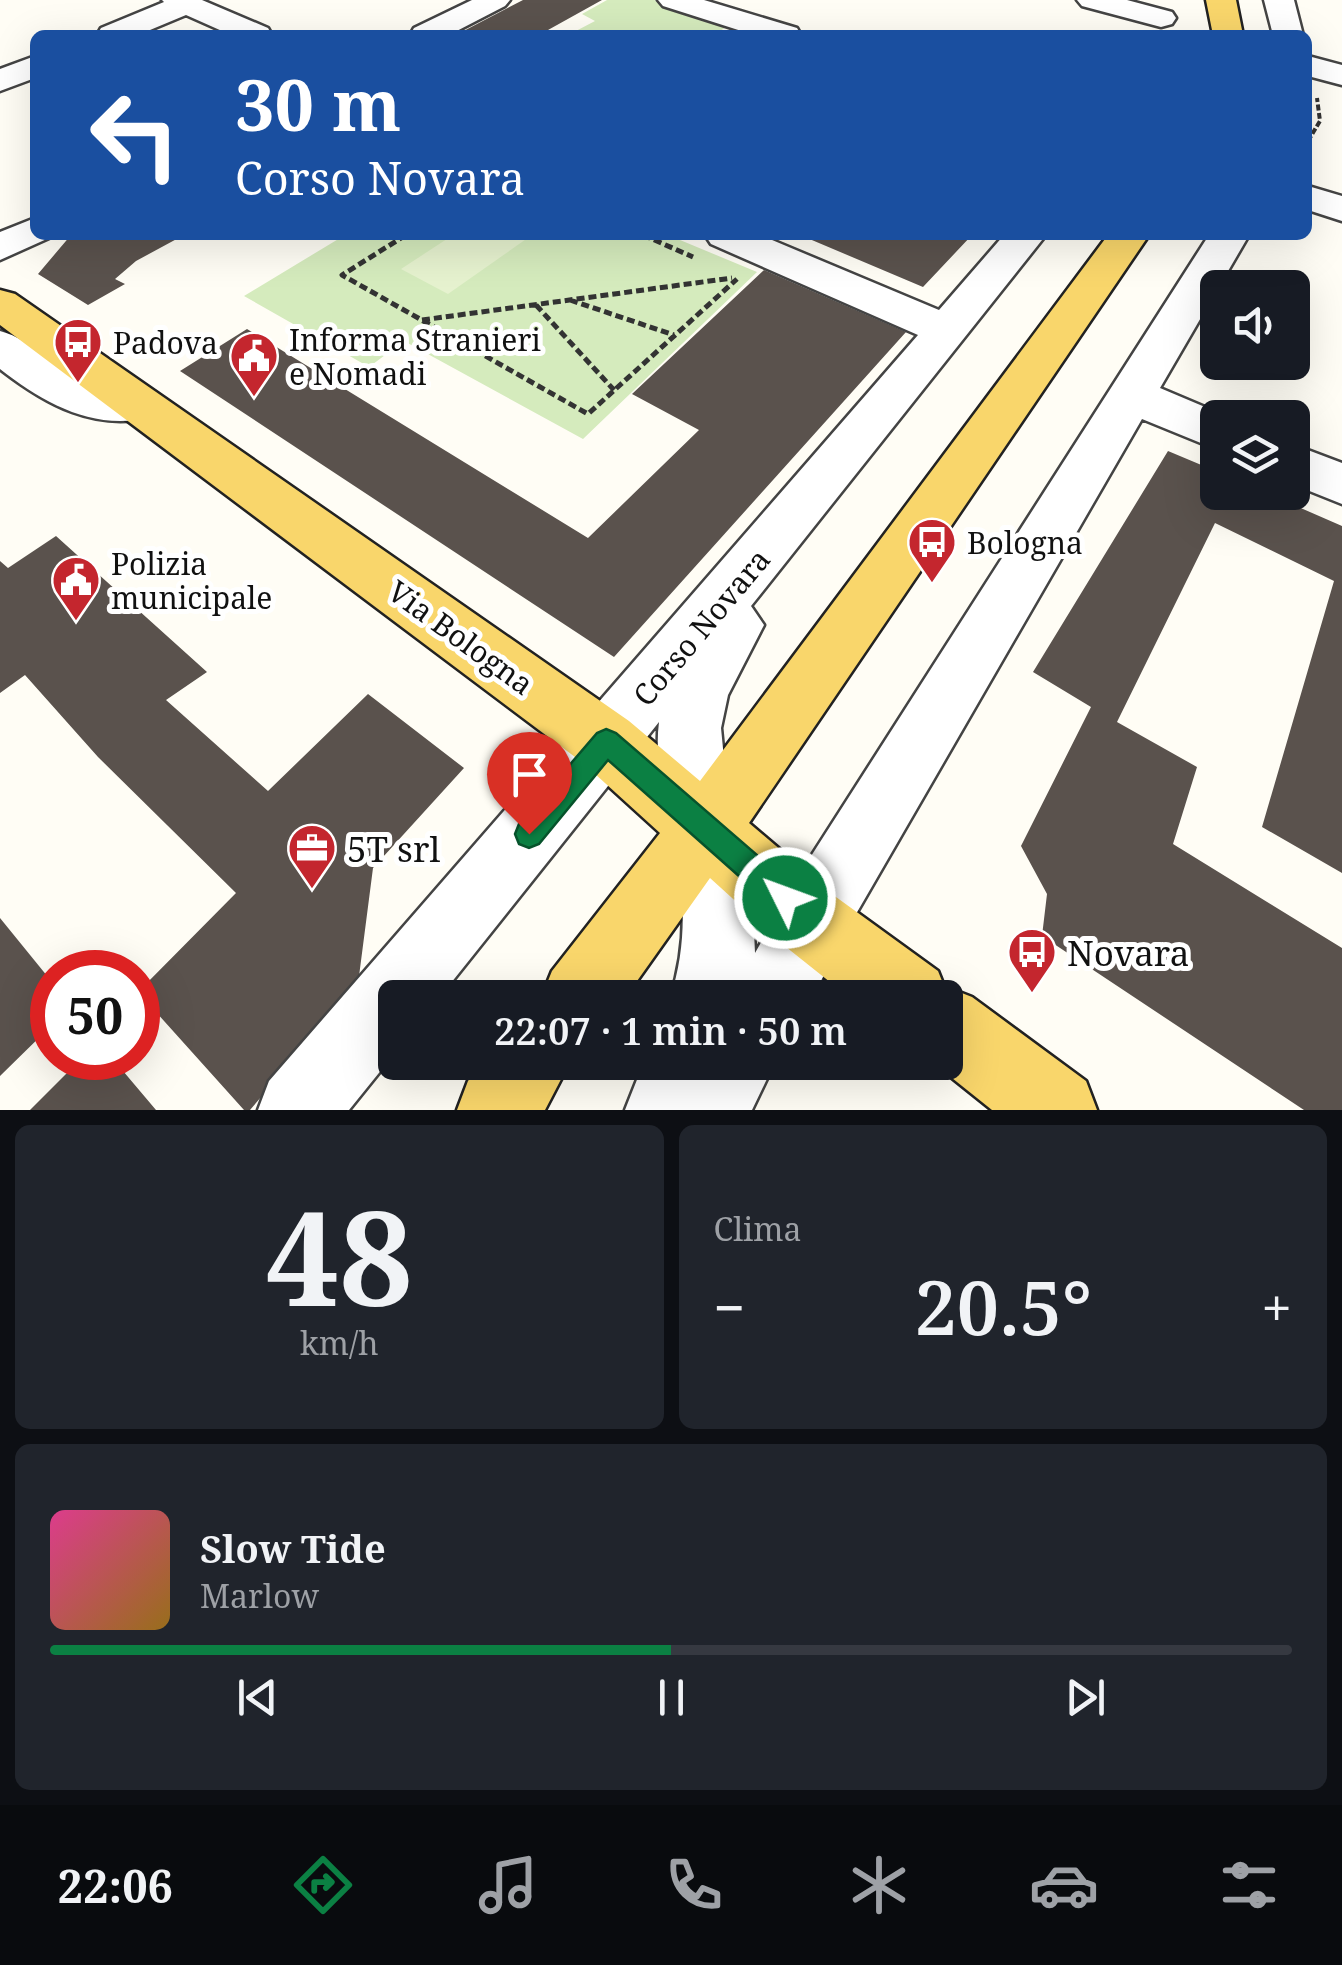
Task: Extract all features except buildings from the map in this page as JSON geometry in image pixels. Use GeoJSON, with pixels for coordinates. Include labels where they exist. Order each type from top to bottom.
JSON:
{"type":"FeatureCollection","features":[{"type":"Feature","properties":{"kind":"main road"},"geometry":{"type":"LineString","coordinates":[[1221,0],[1227,30]]}},
{"type":"Feature","properties":{"kind":"main road"},"geometry":{"type":"LineString","coordinates":[[592,980],[706,828],[1124,240]]}},
{"type":"Feature","properties":{"kind":"main road","name":"Via Bologna"},"geometry":{"type":"LineString","coordinates":[[0,304],[606,742],[811,922],[887,980]]}},
{"type":"Feature","properties":{"kind":"main road"},"geometry":{"type":"LineString","coordinates":[[963,1038],[1058,1110]]}},
{"type":"Feature","properties":{"kind":"main road"},"geometry":{"type":"LineString","coordinates":[[497,1110],[518,1080]]}},
{"type":"Feature","properties":{"kind":"street"},"geometry":{"type":"LineString","coordinates":[[434,30],[494,0]]}},
{"type":"Feature","properties":{"kind":"street"},"geometry":{"type":"LineString","coordinates":[[673,0],[775,27]]}},
{"type":"Feature","properties":{"kind":"street"},"geometry":{"type":"LineString","coordinates":[[1092,0],[1161,18]]}},
{"type":"Feature","properties":{"kind":"street"},"geometry":{"type":"LineString","coordinates":[[1279,0],[1287,30]]}},
{"type":"Feature","properties":{"kind":"street"},"geometry":{"type":"LineString","coordinates":[[123,30],[182,2],[246,30]]}},
{"type":"Feature","properties":{"kind":"street"},"geometry":{"type":"LineString","coordinates":[[1312,67],[1342,76]]}},
{"type":"Feature","properties":{"kind":"street"},"geometry":{"type":"LineString","coordinates":[[0,80],[30,68]]}},
{"type":"Feature","properties":{"kind":"street"},"geometry":{"type":"LineString","coordinates":[[1312,199],[1342,209]]}},
{"type":"Feature","properties":{"kind":"street","name":"Corso Novara"},"geometry":{"type":"LineString","coordinates":[[298,1110],[1022,240]]}},
{"type":"Feature","properties":{"kind":"street"},"geometry":{"type":"LineString","coordinates":[[780,980],[811,922],[1224,240]]}},
{"type":"Feature","properties":{"kind":"street"},"geometry":{"type":"LineString","coordinates":[[719,256],[947,330]]}},
{"type":"Feature","properties":{"kind":"street"},"geometry":{"type":"LineString","coordinates":[[0,346],[74,399],[101,406],[138,404]]}},
{"type":"Feature","properties":{"kind":"street"},"geometry":{"type":"LineString","coordinates":[[1129,394],[1200,424]]}},
{"type":"Feature","properties":{"kind":"street"},"geometry":{"type":"LineString","coordinates":[[1310,471],[1342,484]]}},
{"type":"Feature","properties":{"kind":"street"},"geometry":{"type":"LineString","coordinates":[[715,980],[718,894],[689,746],[691,714],[703,680],[732,633],[773,540]]}},
{"type":"Feature","properties":{"kind":"street"},"geometry":{"type":"LineString","coordinates":[[665,1110],[676,1080]]}},
{"type":"Feature","properties":{"kind":"street"},"geometry":{"type":"LineString","coordinates":[[708,1110],[726,1080]]}},
{"type":"Feature","properties":{"kind":"path"},"geometry":{"type":"LineString","coordinates":[[398,240],[342,276],[588,414],[739,277]]}},
{"type":"Feature","properties":{"kind":"path"},"geometry":{"type":"LineString","coordinates":[[660,240],[719,256],[739,277]]}},
{"type":"Feature","properties":{"kind":"path"},"geometry":{"type":"LineString","coordinates":[[421,320],[739,277]]}},
{"type":"Feature","properties":{"kind":"path"},"geometry":{"type":"LineString","coordinates":[[568,300],[674,336]]}},
{"type":"Feature","properties":{"kind":"path"},"geometry":{"type":"LineString","coordinates":[[535,304],[614,390]]}},
{"type":"Feature","properties":{"kind":"green space"},"geometry":{"type":"Polygon","coordinates":[[[607,0],[654,0],[730,25],[722,30],[578,30],[595,21],[582,14],[607,0]]]}},
{"type":"Feature","properties":{"kind":"green space"},"geometry":{"type":"Polygon","coordinates":[[[337,240],[680,240],[757,272],[583,439],[404,341],[369,367],[244,296],[337,240]]]}},
{"type":"Feature","properties":{"kind":"green space"},"geometry":{"type":"Polygon","coordinates":[[[445,240],[525,240],[448,294],[401,269],[445,240]]]}},
{"type":"Feature","properties":{"kind":"place","name":"Padova"},"geometry":{"type":"Point","coordinates":[78,384]}},
{"type":"Feature","properties":{"kind":"place","name":"Informa Stranieri e Nomadi"},"geometry":{"type":"Point","coordinates":[254,398]}},
{"type":"Feature","properties":{"kind":"place","name":"Bologna"},"geometry":{"type":"Point","coordinates":[932,584]}},
{"type":"Feature","properties":{"kind":"place","name":"Polizia municipale"},"geometry":{"type":"Point","coordinates":[76,622]}},
{"type":"Feature","properties":{"kind":"place","name":"5T srl"},"geometry":{"type":"Point","coordinates":[312,890]}},
{"type":"Feature","properties":{"kind":"place","name":"Novara"},"geometry":{"type":"Point","coordinates":[1032,994]}},
{"type":"Feature","properties":{"kind":"route"},"geometry":{"type":"LineString","coordinates":[[529,834],[606,742],[785,898]]}}]}
